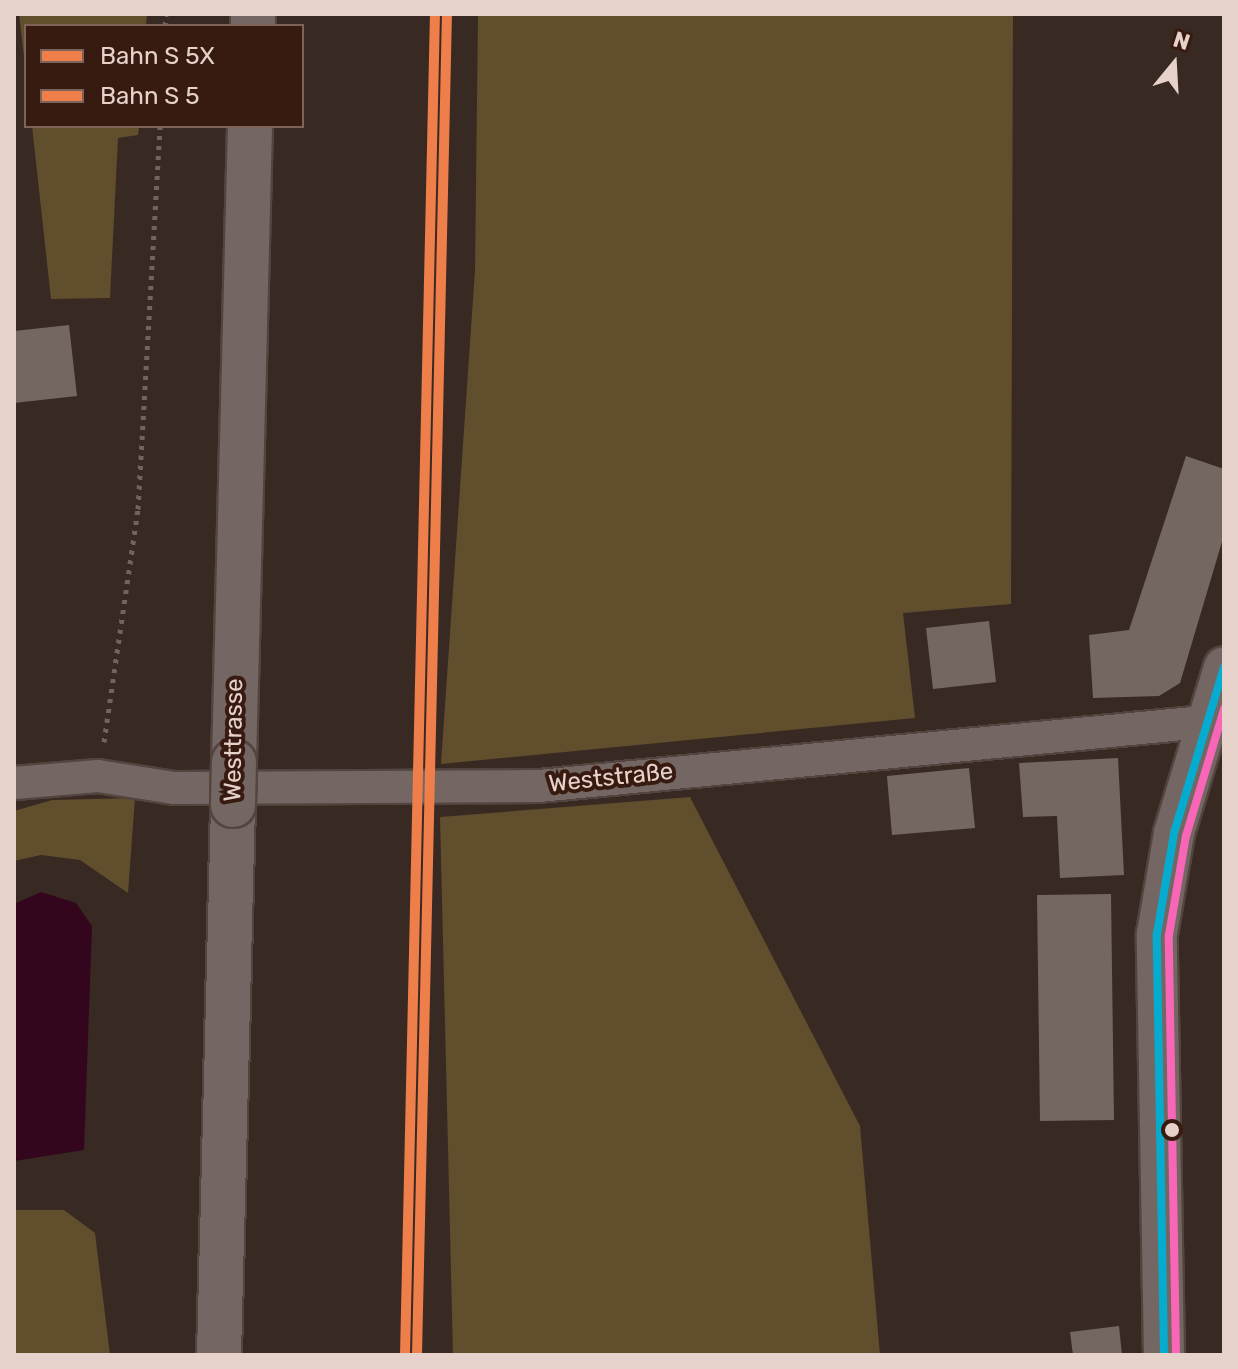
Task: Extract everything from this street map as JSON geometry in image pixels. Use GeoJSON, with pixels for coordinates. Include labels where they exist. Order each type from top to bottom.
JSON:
{"type":"FeatureCollection","features":[{"type":"Feature","properties":{"kind":"main road","name":"Westtrasse"},"geometry":{"type":"LineString","coordinates":[[219,1355],[250,128]]}},
{"type":"Feature","properties":{"kind":"street"},"geometry":{"type":"LineString","coordinates":[[1164,1355],[1157,934],[1174,833],[1215,720],[1224,667]]}},
{"type":"Feature","properties":{"kind":"street","name":"Weststraße"},"geometry":{"type":"LineString","coordinates":[[14,783],[98,776],[174,788],[539,786],[1215,720]]}},
{"type":"Feature","properties":{"kind":"path"},"geometry":{"type":"LineString","coordinates":[[98,776],[138,509],[160,128]]}},
{"type":"Feature","properties":{"kind":"shaded area"},"geometry":{"type":"Polygon","coordinates":[[[19,14],[147,14],[146,24],[24,24],[24,57],[19,14]]]}},
{"type":"Feature","properties":{"kind":"shaded area"},"geometry":{"type":"Polygon","coordinates":[[[478,14],[1013,14],[1011,604],[903,613],[915,718],[441,764],[475,270],[478,14]]]}},
{"type":"Feature","properties":{"kind":"shaded area"},"geometry":{"type":"Polygon","coordinates":[[[32,128],[139,128],[138,135],[118,138],[110,298],[51,299],[32,128]]]}},
{"type":"Feature","properties":{"kind":"shaded area"},"geometry":{"type":"Polygon","coordinates":[[[690,797],[860,1126],[880,1355],[453,1355],[440,817],[690,797]]]}},
{"type":"Feature","properties":{"kind":"shaded area"},"geometry":{"type":"Polygon","coordinates":[[[135,798],[128,893],[80,860],[41,855],[14,861],[14,811],[52,800],[135,798]]]}},
{"type":"Feature","properties":{"kind":"shaded area"},"geometry":{"type":"Polygon","coordinates":[[[41,892],[76,903],[92,926],[84,1150],[14,1161],[14,904],[41,892]]]}},
{"type":"Feature","properties":{"kind":"shaded area"},"geometry":{"type":"Polygon","coordinates":[[[14,1210],[64,1210],[95,1233],[110,1355],[14,1355],[14,1210]]]}},
{"type":"Feature","properties":{"kind":"building"},"geometry":{"type":"Polygon","coordinates":[[[69,325],[77,396],[14,403],[14,331],[69,325]]]}},
{"type":"Feature","properties":{"kind":"building"},"geometry":{"type":"Polygon","coordinates":[[[1186,456],[1224,469],[1224,535],[1180,683],[1159,696],[1093,698],[1089,635],[1129,630],[1186,456]]]}},
{"type":"Feature","properties":{"kind":"building"},"geometry":{"type":"Polygon","coordinates":[[[989,621],[996,682],[933,689],[926,628],[989,621]]]}},
{"type":"Feature","properties":{"kind":"building"},"geometry":{"type":"Polygon","coordinates":[[[1118,758],[1124,875],[1060,878],[1057,816],[1023,817],[1019,763],[1118,758]]]}},
{"type":"Feature","properties":{"kind":"building"},"geometry":{"type":"Polygon","coordinates":[[[969,768],[975,828],[892,835],[887,776],[969,768]]]}},
{"type":"Feature","properties":{"kind":"building"},"geometry":{"type":"Polygon","coordinates":[[[1111,894],[1114,1120],[1040,1121],[1037,895],[1111,894]]]}},
{"type":"Feature","properties":{"kind":"building"},"geometry":{"type":"Polygon","coordinates":[[[1119,1326],[1122,1355],[1073,1355],[1070,1332],[1119,1326]]]}},
{"type":"Feature","properties":{"kind":"transit line"},"geometry":{"type":"LineString","coordinates":[[405,1355],[435,14]]}},
{"type":"Feature","properties":{"kind":"transit line"},"geometry":{"type":"LineString","coordinates":[[417,1355],[447,14]]}},
{"type":"Feature","properties":{"kind":"transit line"},"geometry":{"type":"LineString","coordinates":[[1164,1355],[1157,934],[1174,833],[1224,667]]}},
{"type":"Feature","properties":{"kind":"transit line"},"geometry":{"type":"LineString","coordinates":[[1176,1355],[1169,935],[1186,836],[1224,709]]}}]}
